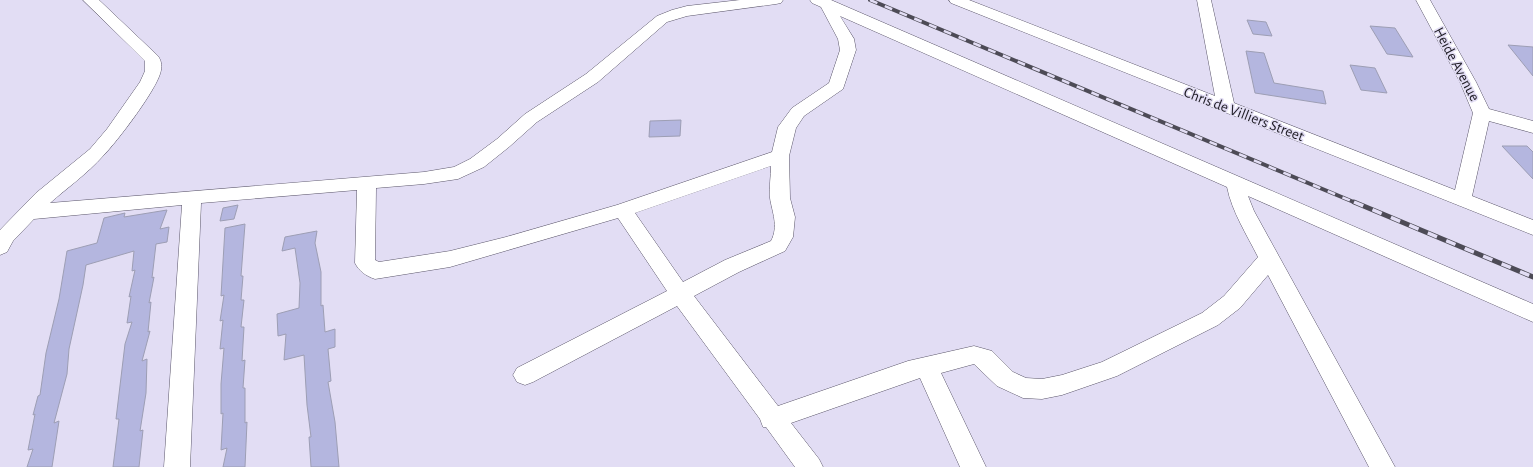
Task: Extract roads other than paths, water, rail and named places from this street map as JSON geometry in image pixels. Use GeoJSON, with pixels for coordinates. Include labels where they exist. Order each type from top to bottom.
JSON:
{"type":"FeatureCollection","features":[{"type":"Feature","properties":{"kind":"street"},"geometry":{"type":"LineString","coordinates":[[0,247],[5,237],[28,213],[104,144],[148,83],[153,72],[154,63],[152,59],[90,0]]}},
{"type":"Feature","properties":{"kind":"street"},"geometry":{"type":"LineString","coordinates":[[28,213],[56,209],[367,184],[445,176],[466,170],[489,154],[531,118],[592,78],[668,16],[693,10],[776,0]]}},
{"type":"Feature","properties":{"kind":"street","name":"Chris de Villiers Street"},"geometry":{"type":"LineString","coordinates":[[956,0],[1533,228]]}},
{"type":"Feature","properties":{"kind":"street"},"geometry":{"type":"LineString","coordinates":[[1204,0],[1226,107]]}},
{"type":"Feature","properties":{"kind":"street","name":"Heide Avenue"},"geometry":{"type":"LineString","coordinates":[[1423,0],[1468,82],[1482,112],[1462,200]]}},
{"type":"Feature","properties":{"kind":"street"},"geometry":{"type":"LineString","coordinates":[[525,375],[611,332],[732,266],[778,246],[783,237],[785,217],[780,198],[780,156],[787,127],[798,112],[837,85],[848,50],[846,39],[822,2]]}},
{"type":"Feature","properties":{"kind":"street"},"geometry":{"type":"LineString","coordinates":[[822,2],[1533,313]]}},
{"type":"Feature","properties":{"kind":"street"},"geometry":{"type":"LineString","coordinates":[[1482,112],[1533,127]]}},
{"type":"Feature","properties":{"kind":"street"},"geometry":{"type":"LineString","coordinates":[[367,184],[365,263],[375,271],[450,259],[623,210],[780,156]]}},
{"type":"Feature","properties":{"kind":"street"},"geometry":{"type":"LineString","coordinates":[[1236,183],[1239,199],[1244,211],[1382,467]]}},
{"type":"Feature","properties":{"kind":"street"},"geometry":{"type":"LineString","coordinates":[[177,467],[192,197]]}},
{"type":"Feature","properties":{"kind":"street"},"geometry":{"type":"LineString","coordinates":[[623,210],[680,294],[772,419],[810,467]]}},
{"type":"Feature","properties":{"kind":"street"},"geometry":{"type":"LineString","coordinates":[[772,419],[908,371],[978,355],[984,358],[1005,379],[1023,388],[1042,389],[1062,385],[1109,369],[1210,319],[1232,302],[1270,258]]}},
{"type":"Feature","properties":{"kind":"street"},"geometry":{"type":"LineString","coordinates":[[926,366],[973,467]]}},
{"type":"Feature","properties":{"kind":"railway"},"geometry":{"type":"LineString","coordinates":[[870,0],[1356,203]]}},
{"type":"Feature","properties":{"kind":"railway"},"geometry":{"type":"LineString","coordinates":[[1354,202],[1533,277]]}}]}
